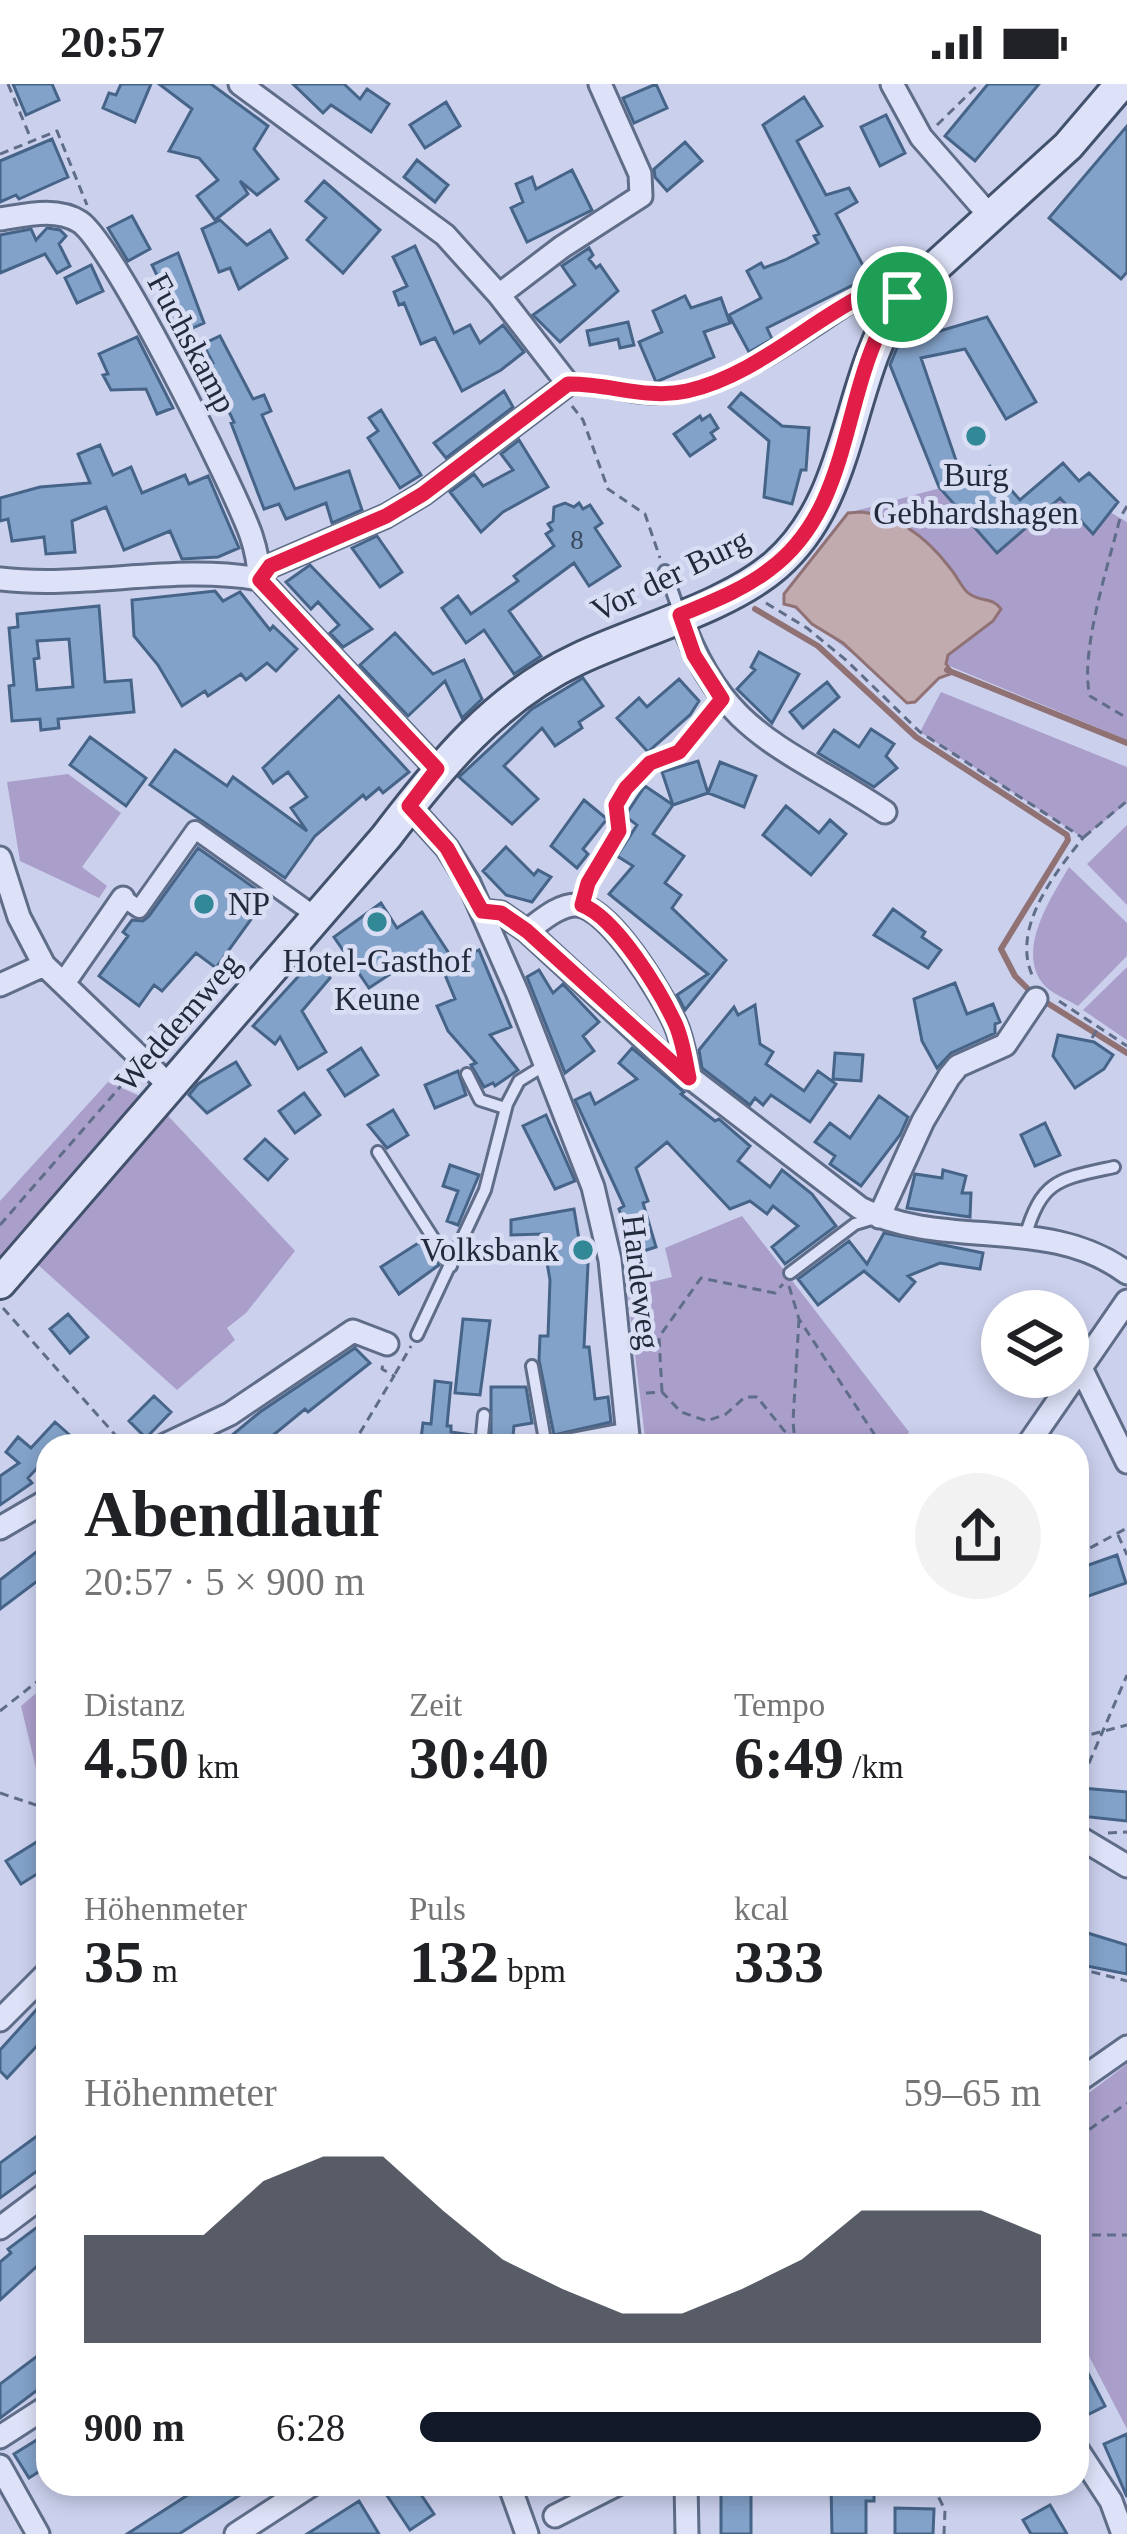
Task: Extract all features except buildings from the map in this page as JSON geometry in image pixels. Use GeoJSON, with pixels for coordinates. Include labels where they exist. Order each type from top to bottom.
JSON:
{"type":"FeatureCollection","features":[{"type":"Feature","properties":{"kind":"main road","name":"Vor der Burg"},"geometry":{"type":"LineString","coordinates":[[409,806],[465,740],[545,676],[750,583],[774,567],[812,525],[832,486],[881,327],[902,297],[1068,146],[1121,84]]}},
{"type":"Feature","properties":{"kind":"main road","name":"Weddemweg"},"geometry":{"type":"LineString","coordinates":[[2,1296],[170,1087],[409,806]]}},
{"type":"Feature","properties":{"kind":"street"},"geometry":{"type":"LineString","coordinates":[[240,84],[445,235],[499,295],[564,387]]}},
{"type":"Feature","properties":{"kind":"street"},"geometry":{"type":"LineString","coordinates":[[499,295],[640,196],[640,174],[600,84]]}},
{"type":"Feature","properties":{"kind":"street"},"geometry":{"type":"LineString","coordinates":[[892,84],[921,137],[989,215]]}},
{"type":"Feature","properties":{"kind":"street"},"geometry":{"type":"LineString","coordinates":[[0,219],[52,213],[84,225]]}},
{"type":"Feature","properties":{"kind":"street","name":"Fuchskamp"},"geometry":{"type":"LineString","coordinates":[[84,225],[101,246],[210,447],[250,533],[260,580]]}},
{"type":"Feature","properties":{"kind":"street"},"geometry":{"type":"LineString","coordinates":[[260,580],[270,566],[386,516],[423,494],[564,387],[596,383],[649,395],[692,390],[758,360],[894,278],[926,273]]}},
{"type":"Feature","properties":{"kind":"street"},"geometry":{"type":"LineString","coordinates":[[0,579],[213,574],[260,580],[437,769]]}},
{"type":"Feature","properties":{"kind":"street"},"geometry":{"type":"LineString","coordinates":[[680,615],[694,655],[722,699],[766,742],[885,812]]}},
{"type":"Feature","properties":{"kind":"street","name":"Hardeweg"},"geometry":{"type":"LineString","coordinates":[[409,806],[447,848],[482,911],[593,1187],[606,1240],[627,1434]]}},
{"type":"Feature","properties":{"kind":"street"},"geometry":{"type":"LineString","coordinates":[[64,983],[123,898],[139,909],[195,830],[316,916]]}},
{"type":"Feature","properties":{"kind":"street"},"geometry":{"type":"LineString","coordinates":[[0,858],[19,917],[44,965],[170,1087]]}},
{"type":"Feature","properties":{"kind":"street"},"geometry":{"type":"LineString","coordinates":[[527,931],[563,907],[582,905],[608,922],[663,1003],[682,1042],[689,1078]]}},
{"type":"Feature","properties":{"kind":"street"},"geometry":{"type":"LineString","coordinates":[[482,911],[501,913],[527,931],[689,1078],[811,1173],[879,1217],[948,1233],[1065,1242],[1103,1255],[1127,1273]]}},
{"type":"Feature","properties":{"kind":"street"},"geometry":{"type":"LineString","coordinates":[[0,986],[44,965]]}},
{"type":"Feature","properties":{"kind":"street"},"geometry":{"type":"LineString","coordinates":[[879,1217],[949,1077],[958,1066],[1005,1045],[1039,995]]}},
{"type":"Feature","properties":{"kind":"street"},"geometry":{"type":"LineString","coordinates":[[1089,1358],[1127,1301]]}},
{"type":"Feature","properties":{"kind":"street"},"geometry":{"type":"LineString","coordinates":[[188,1434],[230,1414],[353,1331],[388,1344]]}},
{"type":"Feature","properties":{"kind":"street"},"geometry":{"type":"LineString","coordinates":[[1089,1383],[1127,1462]]}},
{"type":"Feature","properties":{"kind":"street"},"geometry":{"type":"LineString","coordinates":[[1035,1434],[1061,1398]]}},
{"type":"Feature","properties":{"kind":"street"},"geometry":{"type":"LineString","coordinates":[[0,1528],[36,1507]]}},
{"type":"Feature","properties":{"kind":"street"},"geometry":{"type":"LineString","coordinates":[[1089,1843],[1127,1866]]}},
{"type":"Feature","properties":{"kind":"street"},"geometry":{"type":"LineString","coordinates":[[0,2020],[36,1984]]}},
{"type":"Feature","properties":{"kind":"street"},"geometry":{"type":"LineString","coordinates":[[1089,2074],[1127,2047]]}},
{"type":"Feature","properties":{"kind":"street"},"geometry":{"type":"LineString","coordinates":[[0,2228],[36,2201]]}},
{"type":"Feature","properties":{"kind":"street"},"geometry":{"type":"LineString","coordinates":[[0,2438],[36,2414]]}},
{"type":"Feature","properties":{"kind":"street"},"geometry":{"type":"LineString","coordinates":[[0,2466],[38,2534]]}},
{"type":"Feature","properties":{"kind":"street"},"geometry":{"type":"LineString","coordinates":[[1089,2467],[1111,2501],[1123,2534]]}},
{"type":"Feature","properties":{"kind":"street"},"geometry":{"type":"LineString","coordinates":[[236,2534],[295,2496]]}},
{"type":"Feature","properties":{"kind":"street"},"geometry":{"type":"LineString","coordinates":[[513,2496],[526,2534]]}},
{"type":"Feature","properties":{"kind":"street"},"geometry":{"type":"LineString","coordinates":[[556,2516],[595,2496]]}},
{"type":"Feature","properties":{"kind":"street"},"geometry":{"type":"LineString","coordinates":[[686,2496],[687,2534]]}},
{"type":"Feature","properties":{"kind":"lane"},"geometry":{"type":"LineString","coordinates":[[665,571],[680,615]]}},
{"type":"Feature","properties":{"kind":"lane"},"geometry":{"type":"LineString","coordinates":[[417,1335],[485,1190],[505,1108],[520,1081],[545,1065]]}},
{"type":"Feature","properties":{"kind":"lane"},"geometry":{"type":"LineString","coordinates":[[467,1074],[480,1100],[505,1108]]}},
{"type":"Feature","properties":{"kind":"lane"},"geometry":{"type":"LineString","coordinates":[[378,1151],[451,1266]]}},
{"type":"Feature","properties":{"kind":"lane"},"geometry":{"type":"LineString","coordinates":[[1025,1237],[1034,1206],[1051,1185],[1114,1167]]}},
{"type":"Feature","properties":{"kind":"lane"},"geometry":{"type":"LineString","coordinates":[[790,1273],[855,1224],[879,1217]]}},
{"type":"Feature","properties":{"kind":"lane"},"geometry":{"type":"LineString","coordinates":[[532,1366],[545,1434]]}},
{"type":"Feature","properties":{"kind":"lane"},"geometry":{"type":"LineString","coordinates":[[483,1434],[484,1415]]}},
{"type":"Feature","properties":{"kind":"path"},"geometry":{"type":"LineString","coordinates":[[8,84],[32,141]]}},
{"type":"Feature","properties":{"kind":"path"},"geometry":{"type":"LineString","coordinates":[[921,137],[952,114],[979,84]]}},
{"type":"Feature","properties":{"kind":"path"},"geometry":{"type":"LineString","coordinates":[[0,154],[57,130],[88,202],[84,225]]}},
{"type":"Feature","properties":{"kind":"path"},"geometry":{"type":"LineString","coordinates":[[564,387],[584,420],[608,489],[645,514],[665,571]]}},
{"type":"Feature","properties":{"kind":"path"},"geometry":{"type":"LineString","coordinates":[[1127,506],[1120,518],[1094,628],[1087,685],[1090,696],[1127,718]]}},
{"type":"Feature","properties":{"kind":"path"},"geometry":{"type":"LineString","coordinates":[[750,583],[761,600],[807,628],[920,732],[1083,838]]}},
{"type":"Feature","properties":{"kind":"path"},"geometry":{"type":"LineString","coordinates":[[582,905],[588,883],[619,831],[616,805],[626,788],[650,763],[679,752],[722,699]]}},
{"type":"Feature","properties":{"kind":"path"},"geometry":{"type":"LineString","coordinates":[[1127,801],[1083,838],[1044,893],[1025,948],[1039,995],[1127,1046]]}},
{"type":"Feature","properties":{"kind":"path"},"geometry":{"type":"LineString","coordinates":[[1092,1038],[1099,1026]]}},
{"type":"Feature","properties":{"kind":"path"},"geometry":{"type":"LineString","coordinates":[[0,1226],[120,1087],[120,1071],[136,1052]]}},
{"type":"Feature","properties":{"kind":"path"},"geometry":{"type":"LineString","coordinates":[[787,1434],[757,1397],[745,1397],[726,1414],[706,1421],[681,1412],[662,1392],[659,1337],[701,1278],[793,1298]]}},
{"type":"Feature","properties":{"kind":"path"},"geometry":{"type":"LineString","coordinates":[[775,1293],[787,1278],[799,1319],[874,1434]]}},
{"type":"Feature","properties":{"kind":"path"},"geometry":{"type":"LineString","coordinates":[[2,1296],[114,1434]]}},
{"type":"Feature","properties":{"kind":"path"},"geometry":{"type":"LineString","coordinates":[[794,1434],[799,1319]]}},
{"type":"Feature","properties":{"kind":"path"},"geometry":{"type":"LineString","coordinates":[[359,1434],[417,1335]]}},
{"type":"Feature","properties":{"kind":"path"},"geometry":{"type":"LineString","coordinates":[[388,1344],[382,1369],[394,1376]]}},
{"type":"Feature","properties":{"kind":"path"},"geometry":{"type":"LineString","coordinates":[[622,1395],[662,1392]]}},
{"type":"Feature","properties":{"kind":"path"},"geometry":{"type":"LineString","coordinates":[[1089,1549],[1127,1528]]}},
{"type":"Feature","properties":{"kind":"path"},"geometry":{"type":"LineString","coordinates":[[1118,1535],[1127,1555]]}},
{"type":"Feature","properties":{"kind":"path"},"geometry":{"type":"LineString","coordinates":[[1089,1766],[1127,1675]]}},
{"type":"Feature","properties":{"kind":"path"},"geometry":{"type":"LineString","coordinates":[[0,1711],[36,1682]]}},
{"type":"Feature","properties":{"kind":"path"},"geometry":{"type":"LineString","coordinates":[[1089,1735],[1127,1725]]}},
{"type":"Feature","properties":{"kind":"path"},"geometry":{"type":"LineString","coordinates":[[0,1792],[36,1806]]}},
{"type":"Feature","properties":{"kind":"path"},"geometry":{"type":"LineString","coordinates":[[1089,1971],[1127,1982]]}},
{"type":"Feature","properties":{"kind":"path"},"geometry":{"type":"LineString","coordinates":[[1089,2130],[1127,2103]]}},
{"type":"Feature","properties":{"kind":"path"},"geometry":{"type":"LineString","coordinates":[[1089,2235],[1127,2235]]}},
{"type":"Feature","properties":{"kind":"path"},"geometry":{"type":"LineString","coordinates":[[938,2496],[945,2510],[944,2534]]}},
{"type":"Feature","properties":{"kind":"shaded area"},"geometry":{"type":"Polygon","coordinates":[[[940,488],[997,553],[1060,499],[1092,533],[1110,512],[1127,522],[1127,740],[947,665],[915,702],[782,599],[848,513],[940,488]]]}},
{"type":"Feature","properties":{"kind":"shaded area"},"geometry":{"type":"Polygon","coordinates":[[[861,512],[911,530],[941,557],[967,592],[1001,609],[993,621],[948,655],[946,664],[953,673],[939,678],[915,702],[907,703],[843,643],[812,624],[796,607],[784,604],[784,594],[848,513],[861,512]]]}},
{"type":"Feature","properties":{"kind":"shaded area"},"geometry":{"type":"Polygon","coordinates":[[[941,692],[1127,767],[1127,803],[1083,838],[920,732],[941,692]]]}},
{"type":"Feature","properties":{"kind":"shaded area"},"geometry":{"type":"Polygon","coordinates":[[[68,774],[121,813],[82,867],[107,886],[99,898],[20,861],[7,782],[68,774]]]}},
{"type":"Feature","properties":{"kind":"shaded area"},"geometry":{"type":"Polygon","coordinates":[[[1127,825],[1127,905],[1087,864],[1127,825]]]}},
{"type":"Feature","properties":{"kind":"shaded area"},"geometry":{"type":"Polygon","coordinates":[[[1069,867],[1127,923],[1127,956],[1078,1006],[1044,985],[1033,957],[1039,925],[1069,867]]]}},
{"type":"Feature","properties":{"kind":"shaded area"},"geometry":{"type":"Polygon","coordinates":[[[1127,967],[1127,1040],[1083,1010],[1127,967]]]}},
{"type":"Feature","properties":{"kind":"shaded area"},"geometry":{"type":"Polygon","coordinates":[[[108,1082],[156,1103],[295,1251],[246,1313],[227,1328],[235,1340],[177,1390],[26,1254],[0,1279],[0,1201],[108,1082]]]}},
{"type":"Feature","properties":{"kind":"shaded area"},"geometry":{"type":"Polygon","coordinates":[[[742,1216],[908,1434],[645,1434],[627,1288],[672,1277],[665,1248],[742,1216]]]}},
{"type":"Feature","properties":{"kind":"shaded area"},"geometry":{"type":"Polygon","coordinates":[[[36,1693],[36,1768],[21,1706],[36,1693]]]}},
{"type":"Feature","properties":{"kind":"shaded area"},"geometry":{"type":"Polygon","coordinates":[[[1127,2064],[1127,2429],[1089,2356],[1089,2093],[1127,2064]]]}},
{"type":"Feature","properties":{"kind":"waterway"},"geometry":{"type":"LineString","coordinates":[[755,609],[818,646],[916,737],[1067,835],[1001,949],[1015,976],[1033,994]]}},
{"type":"Feature","properties":{"kind":"waterway"},"geometry":{"type":"LineString","coordinates":[[947,670],[1127,743]]}},
{"type":"Feature","properties":{"kind":"waterway"},"geometry":{"type":"LineString","coordinates":[[1044,1001],[1127,1053]]}},
{"type":"Feature","properties":{"kind":"place","name":"Burg Gebhardshagen"},"geometry":{"type":"Point","coordinates":[976,436]}},
{"type":"Feature","properties":{"kind":"place","name":"NP"},"geometry":{"type":"Point","coordinates":[204,904]}},
{"type":"Feature","properties":{"kind":"place","name":"Hotel-Gasthof Keune"},"geometry":{"type":"Point","coordinates":[377,922]}},
{"type":"Feature","properties":{"kind":"place","name":"Volksbank"},"geometry":{"type":"Point","coordinates":[583,1250]}},
{"type":"Feature","properties":{"kind":"route"},"geometry":{"type":"LineString","coordinates":[[926,273],[902,297],[881,327],[832,486],[812,525],[774,567],[730,594],[680,615],[694,655],[722,699],[679,752],[650,763],[626,788],[616,805],[619,831],[588,883],[582,905],[608,922],[675,1022],[689,1078],[527,931],[501,913],[482,911],[447,848],[409,806],[437,769],[260,580],[270,566],[386,516],[423,494],[568,384],[596,383],[649,395],[692,390],[758,360],[894,278],[926,273]]}}]}
